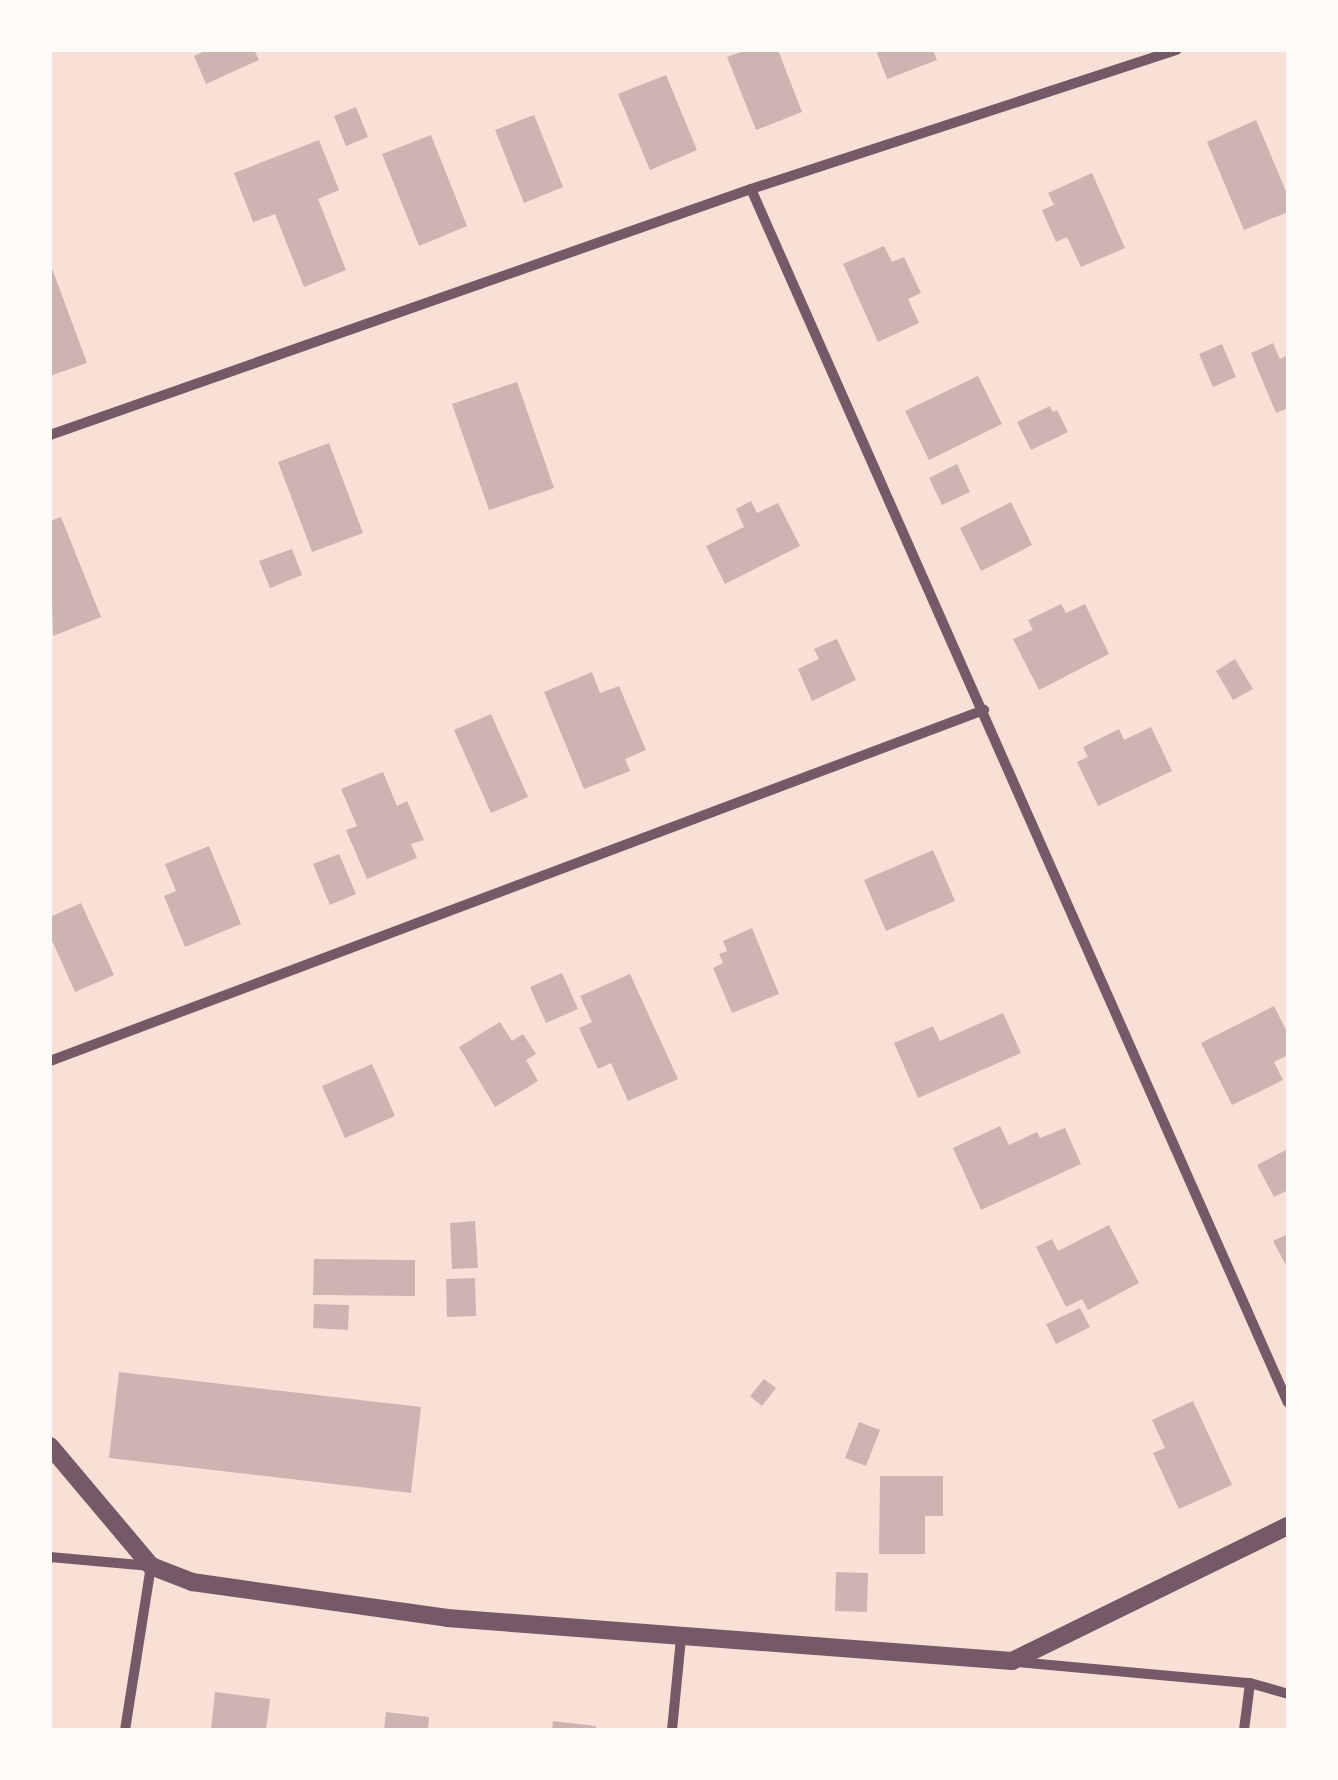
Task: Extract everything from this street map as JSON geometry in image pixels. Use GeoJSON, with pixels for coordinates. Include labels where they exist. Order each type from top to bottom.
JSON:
{"type":"FeatureCollection","features":[{"type":"Feature","properties":{"kind":"street"},"geometry":{"type":"LineString","coordinates":[[50,435],[751,189],[1177,50]]}},
{"type":"Feature","properties":{"kind":"street"},"geometry":{"type":"LineString","coordinates":[[751,189],[1288,1403]]}},
{"type":"Feature","properties":{"kind":"street"},"geometry":{"type":"LineString","coordinates":[[50,1061],[984,710]]}},
{"type":"Feature","properties":{"kind":"street"},"geometry":{"type":"LineString","coordinates":[[50,1446],[152,1566],[125,1730]]}},
{"type":"Feature","properties":{"kind":"street"},"geometry":{"type":"LineString","coordinates":[[1012,1661],[1288,1526]]}},
{"type":"Feature","properties":{"kind":"street"},"geometry":{"type":"LineString","coordinates":[[50,1557],[152,1566],[192,1582],[262,1595],[447,1618],[681,1639],[1012,1661],[1250,1683],[1288,1694]]}},
{"type":"Feature","properties":{"kind":"street"},"geometry":{"type":"LineString","coordinates":[[672,1730],[681,1639]]}},
{"type":"Feature","properties":{"kind":"street"},"geometry":{"type":"LineString","coordinates":[[1244,1730],[1250,1683]]}},
{"type":"Feature","properties":{"kind":"building"},"geometry":{"type":"Polygon","coordinates":[[[207,50],[254,50],[259,60],[206,84],[194,56],[207,50]]]}},
{"type":"Feature","properties":{"kind":"building"},"geometry":{"type":"Polygon","coordinates":[[[746,50],[778,50],[802,112],[756,130],[727,57],[746,50]]]}},
{"type":"Feature","properties":{"kind":"building"},"geometry":{"type":"Polygon","coordinates":[[[876,50],[933,50],[937,60],[887,79],[876,50]]]}},
{"type":"Feature","properties":{"kind":"building"},"geometry":{"type":"Polygon","coordinates":[[[666,75],[697,150],[650,170],[618,94],[666,75]]]}},
{"type":"Feature","properties":{"kind":"building"},"geometry":{"type":"Polygon","coordinates":[[[356,107],[368,137],[346,146],[334,116],[356,107]]]}},
{"type":"Feature","properties":{"kind":"building"},"geometry":{"type":"Polygon","coordinates":[[[534,115],[563,187],[524,203],[495,130],[534,115]]]}},
{"type":"Feature","properties":{"kind":"building"},"geometry":{"type":"Polygon","coordinates":[[[1256,120],[1288,196],[1288,212],[1244,230],[1207,142],[1256,120]]]}},
{"type":"Feature","properties":{"kind":"building"},"geometry":{"type":"Polygon","coordinates":[[[431,135],[467,226],[419,246],[382,154],[431,135]]]}},
{"type":"Feature","properties":{"kind":"building"},"geometry":{"type":"Polygon","coordinates":[[[319,140],[339,190],[318,199],[346,270],[304,287],[275,214],[253,222],[234,173],[319,140]]]}},
{"type":"Feature","properties":{"kind":"building"},"geometry":{"type":"Polygon","coordinates":[[[1092,173],[1125,248],[1081,267],[1067,237],[1056,242],[1042,210],[1054,205],[1048,193],[1092,173]]]}},
{"type":"Feature","properties":{"kind":"building"},"geometry":{"type":"Polygon","coordinates":[[[884,246],[892,262],[904,257],[921,293],[908,299],[919,323],[878,342],[843,264],[884,246]]]}},
{"type":"Feature","properties":{"kind":"building"},"geometry":{"type":"Polygon","coordinates":[[[50,263],[87,363],[50,376],[50,263]]]}},
{"type":"Feature","properties":{"kind":"building"},"geometry":{"type":"Polygon","coordinates":[[[1273,343],[1280,359],[1288,355],[1288,408],[1276,413],[1251,353],[1273,343]]]}},
{"type":"Feature","properties":{"kind":"building"},"geometry":{"type":"Polygon","coordinates":[[[1222,344],[1236,377],[1213,387],[1199,354],[1222,344]]]}},
{"type":"Feature","properties":{"kind":"building"},"geometry":{"type":"Polygon","coordinates":[[[978,376],[1002,424],[929,460],[905,411],[978,376]]]}},
{"type":"Feature","properties":{"kind":"building"},"geometry":{"type":"Polygon","coordinates":[[[517,382],[554,488],[489,510],[452,404],[517,382]]]}},
{"type":"Feature","properties":{"kind":"building"},"geometry":{"type":"Polygon","coordinates":[[[1050,406],[1053,412],[1057,410],[1068,432],[1031,450],[1017,422],[1050,406]]]}},
{"type":"Feature","properties":{"kind":"building"},"geometry":{"type":"Polygon","coordinates":[[[329,443],[363,533],[312,552],[278,462],[329,443]]]}},
{"type":"Feature","properties":{"kind":"building"},"geometry":{"type":"Polygon","coordinates":[[[957,464],[970,492],[942,505],[929,478],[957,464]]]}},
{"type":"Feature","properties":{"kind":"building"},"geometry":{"type":"Polygon","coordinates":[[[751,501],[757,513],[778,503],[800,546],[725,584],[706,546],[744,527],[736,509],[751,501]]]}},
{"type":"Feature","properties":{"kind":"building"},"geometry":{"type":"Polygon","coordinates":[[[1011,502],[1032,545],[981,571],[960,528],[1011,502]]]}},
{"type":"Feature","properties":{"kind":"building"},"geometry":{"type":"Polygon","coordinates":[[[61,517],[101,617],[53,636],[50,521],[61,517]]]}},
{"type":"Feature","properties":{"kind":"building"},"geometry":{"type":"Polygon","coordinates":[[[292,549],[302,575],[270,588],[259,561],[292,549]]]}},
{"type":"Feature","properties":{"kind":"building"},"geometry":{"type":"Polygon","coordinates":[[[1061,604],[1066,613],[1085,604],[1109,654],[1039,690],[1013,639],[1033,630],[1028,620],[1061,604]]]}},
{"type":"Feature","properties":{"kind":"building"},"geometry":{"type":"Polygon","coordinates":[[[837,639],[856,680],[812,701],[798,669],[819,659],[814,649],[837,639]]]}},
{"type":"Feature","properties":{"kind":"building"},"geometry":{"type":"Polygon","coordinates":[[[1235,659],[1253,689],[1233,700],[1216,671],[1235,659]]]}},
{"type":"Feature","properties":{"kind":"building"},"geometry":{"type":"Polygon","coordinates":[[[592,672],[600,693],[619,686],[646,750],[625,759],[630,771],[584,789],[544,692],[592,672]]]}},
{"type":"Feature","properties":{"kind":"building"},"geometry":{"type":"Polygon","coordinates":[[[491,714],[528,797],[491,813],[454,730],[491,714]]]}},
{"type":"Feature","properties":{"kind":"building"},"geometry":{"type":"Polygon","coordinates":[[[1151,727],[1172,771],[1098,806],[1077,762],[1088,757],[1083,747],[1119,729],[1124,740],[1151,727]]]}},
{"type":"Feature","properties":{"kind":"building"},"geometry":{"type":"Polygon","coordinates":[[[383,772],[397,806],[407,801],[424,840],[411,844],[417,858],[367,879],[346,830],[357,826],[341,789],[383,772]]]}},
{"type":"Feature","properties":{"kind":"building"},"geometry":{"type":"Polygon","coordinates":[[[209,846],[241,924],[185,947],[164,896],[176,891],[165,864],[209,846]]]}},
{"type":"Feature","properties":{"kind":"building"},"geometry":{"type":"Polygon","coordinates":[[[933,850],[955,901],[886,931],[864,880],[933,850]]]}},
{"type":"Feature","properties":{"kind":"building"},"geometry":{"type":"Polygon","coordinates":[[[339,854],[356,894],[330,905],[313,864],[339,854]]]}},
{"type":"Feature","properties":{"kind":"building"},"geometry":{"type":"Polygon","coordinates":[[[81,903],[114,975],[75,992],[50,936],[50,917],[81,903]]]}},
{"type":"Feature","properties":{"kind":"building"},"geometry":{"type":"Polygon","coordinates":[[[752,928],[779,994],[732,1013],[713,968],[723,963],[719,954],[727,951],[723,941],[752,928]]]}},
{"type":"Feature","properties":{"kind":"building"},"geometry":{"type":"Polygon","coordinates":[[[562,973],[578,1009],[546,1023],[530,987],[562,973]]]}},
{"type":"Feature","properties":{"kind":"building"},"geometry":{"type":"Polygon","coordinates":[[[630,974],[678,1079],[628,1101],[611,1063],[598,1069],[579,1028],[592,1022],[580,996],[630,974]]]}},
{"type":"Feature","properties":{"kind":"building"},"geometry":{"type":"Polygon","coordinates":[[[1274,1006],[1288,1034],[1288,1055],[1274,1062],[1283,1080],[1232,1105],[1201,1043],[1274,1006]]]}},
{"type":"Feature","properties":{"kind":"building"},"geometry":{"type":"Polygon","coordinates":[[[1003,1013],[1021,1053],[918,1098],[894,1043],[933,1026],[940,1041],[1003,1013]]]}},
{"type":"Feature","properties":{"kind":"building"},"geometry":{"type":"Polygon","coordinates":[[[500,1022],[512,1041],[523,1034],[536,1054],[526,1060],[538,1081],[495,1107],[459,1047],[500,1022]]]}},
{"type":"Feature","properties":{"kind":"building"},"geometry":{"type":"Polygon","coordinates":[[[372,1064],[395,1116],[345,1138],[322,1086],[372,1064]]]}},
{"type":"Feature","properties":{"kind":"building"},"geometry":{"type":"Polygon","coordinates":[[[1000,1126],[1009,1145],[1037,1132],[1040,1138],[1065,1128],[1081,1164],[981,1210],[953,1148],[1000,1126]]]}},
{"type":"Feature","properties":{"kind":"building"},"geometry":{"type":"Polygon","coordinates":[[[1288,1149],[1288,1190],[1274,1197],[1257,1165],[1288,1149]]]}},
{"type":"Feature","properties":{"kind":"building"},"geometry":{"type":"Polygon","coordinates":[[[475,1221],[478,1268],[452,1269],[450,1223],[475,1221]]]}},
{"type":"Feature","properties":{"kind":"building"},"geometry":{"type":"Polygon","coordinates":[[[1109,1225],[1139,1283],[1088,1310],[1082,1299],[1066,1307],[1036,1247],[1052,1239],[1058,1251],[1109,1225]]]}},
{"type":"Feature","properties":{"kind":"building"},"geometry":{"type":"Polygon","coordinates":[[[1288,1234],[1288,1269],[1273,1241],[1288,1234]]]}},
{"type":"Feature","properties":{"kind":"building"},"geometry":{"type":"Polygon","coordinates":[[[314,1259],[415,1260],[415,1296],[313,1295],[314,1259]]]}},
{"type":"Feature","properties":{"kind":"building"},"geometry":{"type":"Polygon","coordinates":[[[475,1278],[476,1316],[447,1317],[446,1279],[475,1278]]]}},
{"type":"Feature","properties":{"kind":"building"},"geometry":{"type":"Polygon","coordinates":[[[314,1304],[349,1305],[348,1330],[313,1328],[314,1304]]]}},
{"type":"Feature","properties":{"kind":"building"},"geometry":{"type":"Polygon","coordinates":[[[1080,1308],[1090,1327],[1056,1344],[1046,1324],[1080,1308]]]}},
{"type":"Feature","properties":{"kind":"building"},"geometry":{"type":"Polygon","coordinates":[[[119,1372],[421,1407],[411,1493],[109,1458],[119,1372]]]}},
{"type":"Feature","properties":{"kind":"building"},"geometry":{"type":"Polygon","coordinates":[[[764,1379],[776,1388],[762,1406],[750,1396],[764,1379]]]}},
{"type":"Feature","properties":{"kind":"building"},"geometry":{"type":"Polygon","coordinates":[[[1193,1401],[1232,1485],[1179,1509],[1153,1453],[1165,1448],[1152,1420],[1193,1401]]]}},
{"type":"Feature","properties":{"kind":"building"},"geometry":{"type":"Polygon","coordinates":[[[859,1422],[880,1430],[866,1466],[845,1458],[859,1422]]]}},
{"type":"Feature","properties":{"kind":"building"},"geometry":{"type":"Polygon","coordinates":[[[880,1476],[943,1476],[943,1516],[925,1516],[925,1554],[879,1554],[880,1476]]]}},
{"type":"Feature","properties":{"kind":"building"},"geometry":{"type":"Polygon","coordinates":[[[836,1572],[868,1573],[867,1612],[835,1611],[836,1572]]]}},
{"type":"Feature","properties":{"kind":"building"},"geometry":{"type":"Polygon","coordinates":[[[215,1692],[270,1699],[266,1730],[211,1730],[215,1692]]]}},
{"type":"Feature","properties":{"kind":"building"},"geometry":{"type":"Polygon","coordinates":[[[386,1712],[429,1717],[428,1730],[384,1730],[386,1712]]]}},
{"type":"Feature","properties":{"kind":"building"},"geometry":{"type":"Polygon","coordinates":[[[553,1721],[596,1726],[596,1730],[552,1730],[553,1721]]]}}]}
